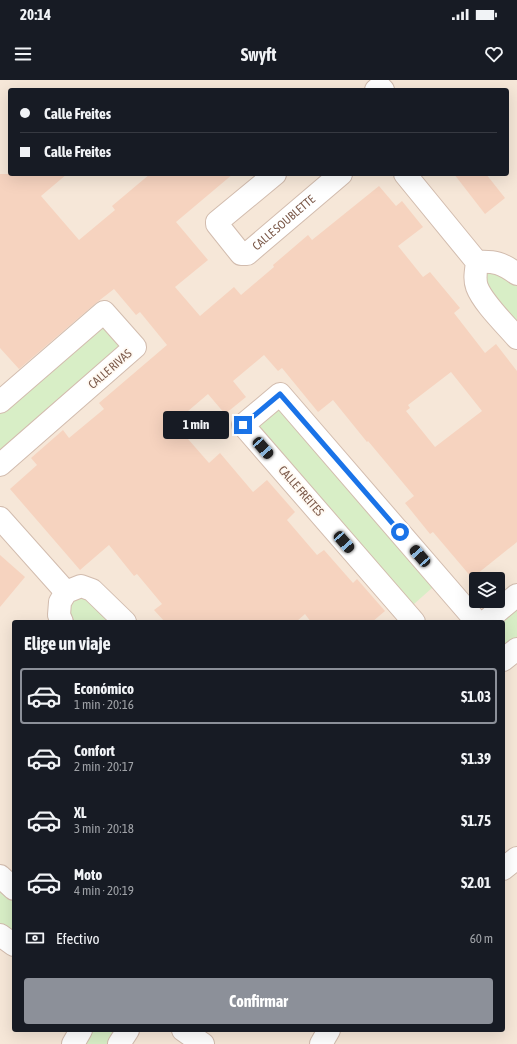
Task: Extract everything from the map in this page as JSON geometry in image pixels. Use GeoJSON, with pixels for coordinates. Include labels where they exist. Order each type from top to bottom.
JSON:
{"type":"FeatureCollection","features":[{"type":"Feature","properties":{"kind":"street","name":"CALLE SOUBLETTE"},"geometry":{"type":"LineString","coordinates":[[273,176],[217,222],[241,254],[247,254],[339,176]]}},
{"type":"Feature","properties":{"kind":"street"},"geometry":{"type":"LineString","coordinates":[[407,176],[477,262],[475,277],[477,287],[487,303],[517,338]]}},
{"type":"Feature","properties":{"kind":"street"},"geometry":{"type":"LineString","coordinates":[[477,262],[491,261],[505,265],[517,274]]}},
{"type":"Feature","properties":{"kind":"street","name":"CALLE RIVAS"},"geometry":{"type":"LineString","coordinates":[[0,402],[104,312],[135,348],[0,465]]}},
{"type":"Feature","properties":{"kind":"street","name":"CALLE FREITES"},"geometry":{"type":"LineString","coordinates":[[412,620],[243,425],[280,394],[476,620]]}},
{"type":"Feature","properties":{"kind":"street"},"geometry":{"type":"LineString","coordinates":[[0,518],[66,592]]}},
{"type":"Feature","properties":{"kind":"street"},"geometry":{"type":"LineString","coordinates":[[61,620],[59,615],[60,602],[66,592],[81,586],[92,590],[123,620]]}},
{"type":"Feature","properties":{"kind":"street"},"geometry":{"type":"LineString","coordinates":[[487,620],[517,595]]}},
{"type":"Feature","properties":{"kind":"street"},"geometry":{"type":"LineString","coordinates":[[0,876],[12,887]]}},
{"type":"Feature","properties":{"kind":"street"},"geometry":{"type":"LineString","coordinates":[[0,935],[12,944]]}},
{"type":"Feature","properties":{"kind":"street"},"geometry":{"type":"LineString","coordinates":[[73,1044],[80,1032]]}},
{"type":"Feature","properties":{"kind":"street"},"geometry":{"type":"LineString","coordinates":[[119,1044],[127,1032]]}},
{"type":"Feature","properties":{"kind":"street"},"geometry":{"type":"LineString","coordinates":[[185,1032],[203,1044]]}},
{"type":"Feature","properties":{"kind":"street"},"geometry":{"type":"LineString","coordinates":[[321,1044],[328,1032]]}},
{"type":"Feature","properties":{"kind":"shaded area"},"geometry":{"type":"Polygon","coordinates":[[[0,80],[517,80],[517,1044],[0,1044],[0,80]]]}},
{"type":"Feature","properties":{"kind":"green space"},"geometry":{"type":"Polygon","coordinates":[[[477,262],[517,274],[517,338],[487,303],[477,262]]]}},
{"type":"Feature","properties":{"kind":"green space"},"geometry":{"type":"Polygon","coordinates":[[[104,312],[135,347],[0,465],[0,402],[104,312]]]}},
{"type":"Feature","properties":{"kind":"green space"},"geometry":{"type":"Polygon","coordinates":[[[280,394],[441,580],[405,612],[243,425],[280,394]]]}},
{"type":"Feature","properties":{"kind":"green space"},"geometry":{"type":"Polygon","coordinates":[[[81,586],[123,620],[63,620],[81,586]]]}},
{"type":"Feature","properties":{"kind":"green space"},"geometry":{"type":"Polygon","coordinates":[[[517,595],[517,649],[505,651],[505,620],[487,620],[502,608],[505,608],[505,605],[517,595]]]}},
{"type":"Feature","properties":{"kind":"green space"},"geometry":{"type":"Polygon","coordinates":[[[0,876],[12,887],[12,944],[0,935],[0,876]]]}},
{"type":"Feature","properties":{"kind":"green space"},"geometry":{"type":"Polygon","coordinates":[[[80,1032],[127,1032],[119,1044],[73,1044],[80,1032]]]}},
{"type":"Feature","properties":{"kind":"building"},"geometry":{"type":"Polygon","coordinates":[[[0,174],[8,174],[8,176],[65,176],[41,196],[79,240],[115,210],[112,206],[148,176],[231,176],[176,222],[208,260],[175,287],[200,316],[234,287],[241,295],[308,235],[312,240],[379,186],[396,206],[402,201],[423,227],[398,246],[423,277],[430,272],[460,308],[454,313],[485,353],[496,344],[517,371],[517,542],[480,572],[469,572],[469,574],[433,532],[430,534],[405,503],[414,496],[333,400],[318,412],[282,368],[278,371],[264,355],[233,381],[246,397],[225,414],[208,394],[174,423],[209,463],[220,453],[253,492],[267,480],[295,512],[287,520],[317,555],[324,550],[353,583],[357,579],[385,611],[374,620],[310,620],[305,614],[298,620],[163,620],[154,610],[162,604],[137,574],[134,576],[109,545],[80,570],[10,489],[37,465],[31,458],[63,430],[69,438],[104,409],[99,403],[167,345],[140,312],[136,315],[114,289],[19,369],[0,348],[0,174]],[[451,372],[408,405],[410,408],[406,411],[435,447],[482,411],[451,372]]]}},
{"type":"Feature","properties":{"kind":"building"},"geometry":{"type":"Polygon","coordinates":[[[456,176],[488,176],[505,198],[485,214],[456,176]]]}},
{"type":"Feature","properties":{"kind":"building"},"geometry":{"type":"Polygon","coordinates":[[[0,555],[25,577],[0,607],[0,555]]]}},
{"type":"Feature","properties":{"kind":"route"},"geometry":{"type":"LineString","coordinates":[[243,425],[280,394],[400,532]]}}]}
